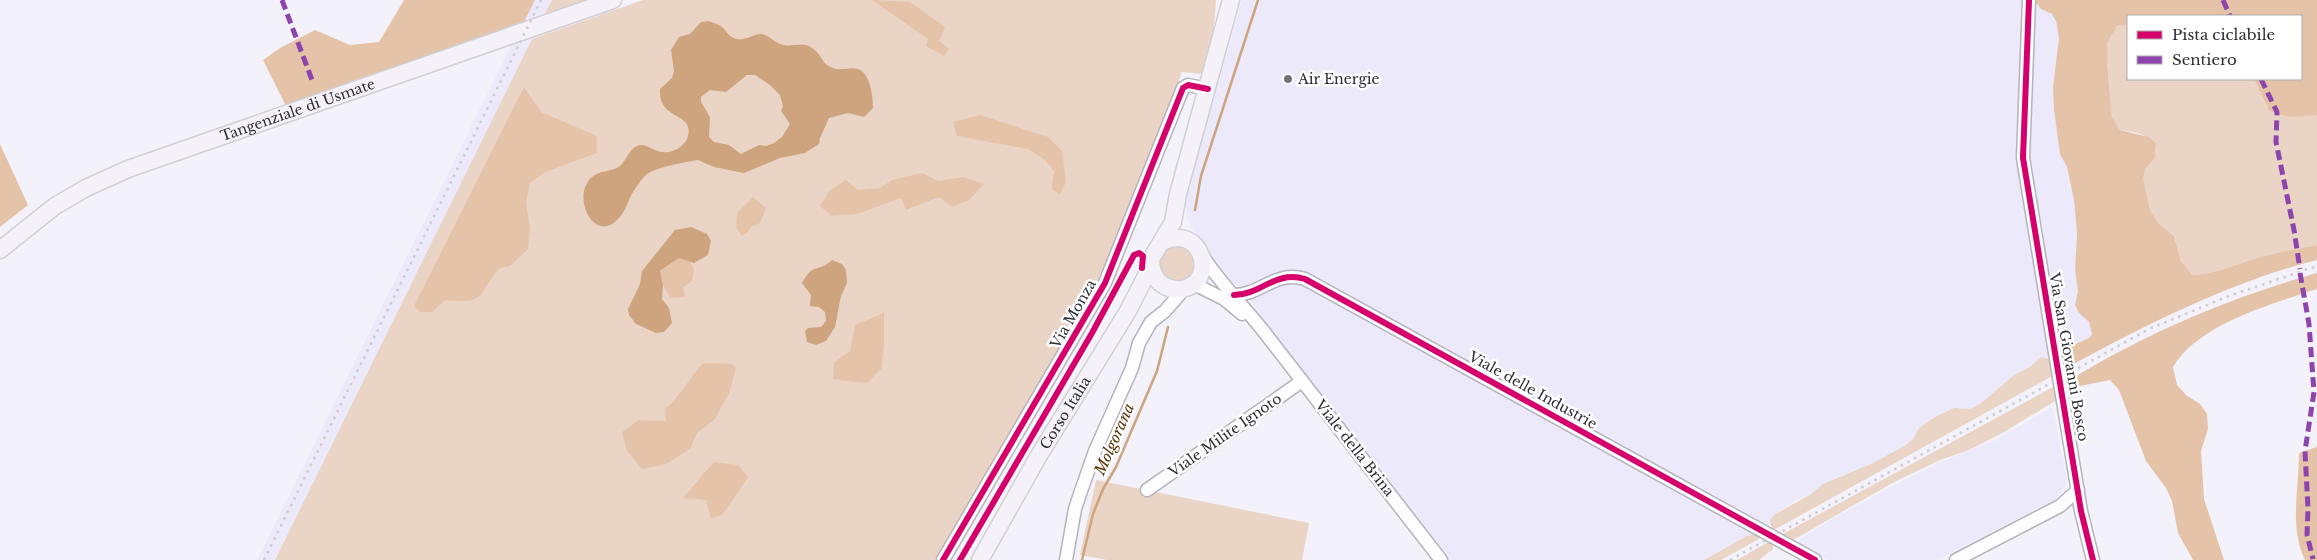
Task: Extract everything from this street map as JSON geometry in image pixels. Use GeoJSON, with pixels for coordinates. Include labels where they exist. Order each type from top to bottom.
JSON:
{"type":"FeatureCollection","features":[{"type":"Feature","properties":{"kind":"main road","name":"Tangenziale di Usmate"},"geometry":{"type":"LineString","coordinates":[[0,250],[55,206],[86,188],[128,169],[613,0]]}},
{"type":"Feature","properties":{"kind":"main road"},"geometry":{"type":"LineString","coordinates":[[1178,194],[1184,222],[1198,249],[1202,270],[1189,286],[1179,290],[1163,285],[1156,278],[1151,266],[1154,252],[1173,222],[1178,194],[1231,0]]}},
{"type":"Feature","properties":{"kind":"main road"},"geometry":{"type":"LineString","coordinates":[[1162,242],[1175,237],[1182,238],[1198,249]]}},
{"type":"Feature","properties":{"kind":"main road","name":"Corso Italia"},"geometry":{"type":"LineString","coordinates":[[980,560],[1038,457],[1128,311],[1151,266]]}},
{"type":"Feature","properties":{"kind":"main road"},"geometry":{"type":"LineString","coordinates":[[1128,311],[1163,285]]}},
{"type":"Feature","properties":{"kind":"street","name":"Via San Giovanni Bosco"},"geometry":{"type":"LineString","coordinates":[[2029,0],[2023,158],[2078,490],[2093,560]]}},
{"type":"Feature","properties":{"kind":"street","name":"Via Monza"},"geometry":{"type":"LineString","coordinates":[[943,560],[1106,284],[1183,88],[1188,85],[1208,89]]}},
{"type":"Feature","properties":{"kind":"street","name":"Viale della Brina"},"geometry":{"type":"LineString","coordinates":[[1198,249],[1229,297],[1268,337]]}},
{"type":"Feature","properties":{"kind":"street","name":"Viale delle Industrie"},"geometry":{"type":"LineString","coordinates":[[1229,297],[1244,294],[1280,278],[1293,276],[1305,279],[1815,560]]}},
{"type":"Feature","properties":{"kind":"street"},"geometry":{"type":"LineString","coordinates":[[1163,285],[1169,298],[1169,307]]}},
{"type":"Feature","properties":{"kind":"street","name":"Viale delle Industrie"},"geometry":{"type":"LineString","coordinates":[[1245,307],[1254,300],[1266,285]]}},
{"type":"Feature","properties":{"kind":"street"},"geometry":{"type":"LineString","coordinates":[[1066,560],[1075,509],[1095,451],[1121,397],[1139,343],[1152,322],[1189,286]]}},
{"type":"Feature","properties":{"kind":"street","name":"Viale della Brina"},"geometry":{"type":"LineString","coordinates":[[1189,286],[1229,297],[1245,307],[1440,560]]}},
{"type":"Feature","properties":{"kind":"street","name":"Viale Milite Ignoto"},"geometry":{"type":"LineString","coordinates":[[1147,490],[1302,380]]}},
{"type":"Feature","properties":{"kind":"street"},"geometry":{"type":"LineString","coordinates":[[1956,560],[2060,506],[2078,490]]}},
{"type":"Feature","properties":{"kind":"street"},"geometry":{"type":"LineString","coordinates":[[2060,506],[2082,511]]}},
{"type":"Feature","properties":{"kind":"shaded area"},"geometry":{"type":"Polygon","coordinates":[[[404,0],[535,0],[523,24],[286,106],[263,60],[280,48],[315,30],[350,45],[379,42],[404,0]]]}},
{"type":"Feature","properties":{"kind":"shaded area"},"geometry":{"type":"Polygon","coordinates":[[[535,0],[552,0],[543,17],[523,24],[535,0]]]}},
{"type":"Feature","properties":{"kind":"shaded area"},"geometry":{"type":"Polygon","coordinates":[[[552,0],[590,0],[543,17],[552,0]]]}},
{"type":"Feature","properties":{"kind":"shaded area"},"geometry":{"type":"Polygon","coordinates":[[[643,0],[1216,0],[1213,40],[1204,74],[1182,72],[1147,166],[1097,284],[935,560],[275,560],[532,39],[643,0]]]}},
{"type":"Feature","properties":{"kind":"shaded area"},"geometry":{"type":"Polygon","coordinates":[[[872,0],[910,2],[945,27],[939,41],[949,49],[944,56],[926,46],[928,39],[872,0]]]}},
{"type":"Feature","properties":{"kind":"shaded area"},"geometry":{"type":"Polygon","coordinates":[[[1242,0],[2034,0],[2041,9],[2052,14],[2056,21],[2059,38],[2054,110],[2060,154],[2067,167],[2074,200],[2077,234],[2075,270],[2078,291],[2075,305],[2079,313],[2089,322],[2092,334],[2089,338],[2074,345],[2061,360],[2041,357],[2030,367],[2014,375],[1980,404],[1970,409],[1954,408],[1935,417],[1919,428],[1913,439],[1906,445],[1873,463],[1833,479],[1811,494],[1796,500],[1774,515],[1769,525],[1772,531],[1764,536],[1747,536],[1704,560],[1450,560],[1262,318],[1245,289],[1230,282],[1215,266],[1189,224],[1185,203],[1190,170],[1219,82],[1242,0]]]}},
{"type":"Feature","properties":{"kind":"shaded area"},"geometry":{"type":"Polygon","coordinates":[[[2034,0],[2317,0],[2317,115],[2289,117],[2269,111],[2254,80],[2302,80],[2302,15],[2127,15],[2127,25],[2118,25],[2107,43],[2107,62],[2112,117],[2120,130],[2149,137],[2156,143],[2155,158],[2146,168],[2143,178],[2150,210],[2159,224],[2174,236],[2181,261],[2192,275],[2210,273],[2267,255],[2317,245],[2317,260],[2252,280],[2219,293],[2154,322],[2063,370],[2065,352],[2089,338],[2092,334],[2089,322],[2079,313],[2075,305],[2078,291],[2075,270],[2077,234],[2074,200],[2067,167],[2060,154],[2054,110],[2053,87],[2059,38],[2056,21],[2052,14],[2041,9],[2034,0]]]}},
{"type":"Feature","properties":{"kind":"shaded area"},"geometry":{"type":"Polygon","coordinates":[[[708,21],[717,24],[736,39],[762,34],[783,45],[809,46],[816,51],[826,64],[833,68],[860,70],[866,75],[870,84],[873,108],[864,117],[848,113],[829,118],[819,144],[805,153],[780,158],[744,173],[714,167],[698,160],[652,171],[638,185],[619,218],[610,225],[602,226],[594,222],[588,215],[584,195],[586,185],[592,177],[620,166],[637,146],[643,145],[659,151],[670,152],[687,140],[688,128],[686,123],[664,107],[660,89],[672,78],[674,71],[671,50],[679,37],[690,34],[701,22],[708,21]],[[747,75],[726,92],[710,90],[701,97],[701,102],[710,117],[709,137],[714,142],[729,145],[741,154],[759,145],[766,146],[774,143],[782,137],[790,124],[781,111],[783,106],[780,95],[770,85],[755,75],[747,75]]]}},
{"type":"Feature","properties":{"kind":"shaded area"},"geometry":{"type":"Polygon","coordinates":[[[2118,25],[2127,25],[2127,80],[2254,80],[2269,111],[2317,115],[2317,245],[2267,255],[2210,273],[2192,275],[2181,261],[2174,236],[2159,224],[2150,210],[2143,178],[2146,168],[2155,158],[2156,143],[2148,137],[2120,130],[2112,117],[2107,43],[2118,25]]]}},
{"type":"Feature","properties":{"kind":"shaded area"},"geometry":{"type":"Polygon","coordinates":[[[532,39],[275,560],[257,560],[511,46],[532,39]]]}},
{"type":"Feature","properties":{"kind":"shaded area"},"geometry":{"type":"Polygon","coordinates":[[[524,87],[541,112],[597,136],[597,153],[545,172],[530,183],[526,202],[530,229],[528,249],[510,266],[500,268],[479,296],[468,301],[445,300],[432,312],[420,312],[414,306],[524,87]]]}},
{"type":"Feature","properties":{"kind":"shaded area"},"geometry":{"type":"Polygon","coordinates":[[[980,115],[1048,137],[1062,151],[1066,182],[1060,195],[1052,189],[1054,171],[1044,159],[1028,149],[957,136],[953,122],[980,115]]]}},
{"type":"Feature","properties":{"kind":"shaded area"},"geometry":{"type":"Polygon","coordinates":[[[0,144],[28,205],[0,227],[0,144]]]}},
{"type":"Feature","properties":{"kind":"shaded area"},"geometry":{"type":"Polygon","coordinates":[[[922,173],[938,181],[963,177],[984,184],[969,200],[952,207],[939,197],[906,210],[901,198],[857,214],[832,216],[820,206],[829,191],[846,180],[858,190],[880,188],[892,180],[922,173]]]}},
{"type":"Feature","properties":{"kind":"shaded area"},"geometry":{"type":"Polygon","coordinates":[[[753,197],[766,208],[760,223],[751,227],[742,236],[736,227],[737,213],[753,197]]]}},
{"type":"Feature","properties":{"kind":"shaded area"},"geometry":{"type":"Polygon","coordinates":[[[691,227],[707,234],[711,241],[708,255],[694,263],[679,258],[660,271],[663,285],[662,299],[669,308],[672,323],[664,332],[656,333],[636,324],[629,315],[628,309],[640,284],[642,271],[675,230],[691,227]]]}},
{"type":"Feature","properties":{"kind":"shaded area"},"geometry":{"type":"Polygon","coordinates":[[[1171,243],[1189,247],[1196,264],[1190,276],[1178,282],[1161,275],[1158,256],[1171,243]]]}},
{"type":"Feature","properties":{"kind":"shaded area"},"geometry":{"type":"Polygon","coordinates":[[[679,258],[690,261],[694,270],[692,281],[683,287],[685,297],[671,298],[663,285],[660,272],[679,258]]]}},
{"type":"Feature","properties":{"kind":"shaded area"},"geometry":{"type":"Polygon","coordinates":[[[832,260],[842,264],[846,270],[847,283],[841,296],[835,327],[826,341],[816,345],[807,342],[805,331],[808,328],[821,327],[826,321],[825,312],[819,307],[810,306],[811,295],[802,283],[813,269],[824,266],[832,260]]]}},
{"type":"Feature","properties":{"kind":"shaded area"},"geometry":{"type":"Polygon","coordinates":[[[2317,273],[2317,289],[2258,309],[2218,327],[2185,352],[2173,367],[2177,385],[2186,395],[2200,404],[2207,414],[2208,429],[2201,451],[2204,499],[2224,560],[2193,560],[2178,533],[2172,501],[2166,488],[2146,461],[2119,390],[2110,380],[2080,386],[2069,383],[2073,378],[2102,361],[2191,317],[2254,293],[2317,273]]]}},
{"type":"Feature","properties":{"kind":"shaded area"},"geometry":{"type":"Polygon","coordinates":[[[884,313],[884,347],[881,369],[867,383],[833,379],[834,362],[850,351],[855,325],[884,313]]]}},
{"type":"Feature","properties":{"kind":"shaded area"},"geometry":{"type":"Polygon","coordinates":[[[2041,357],[2053,360],[2063,370],[1772,531],[1770,520],[1774,515],[1811,494],[1823,484],[1873,463],[1906,445],[1913,439],[1919,428],[1935,417],[1954,408],[1970,409],[1980,404],[2014,375],[2030,367],[2041,357]]]}},
{"type":"Feature","properties":{"kind":"shaded area"},"geometry":{"type":"Polygon","coordinates":[[[703,363],[732,364],[736,368],[729,393],[715,419],[697,433],[690,449],[666,464],[642,469],[627,451],[622,432],[639,420],[666,421],[665,409],[703,363]]]}},
{"type":"Feature","properties":{"kind":"shaded area"},"geometry":{"type":"Polygon","coordinates":[[[2066,380],[2069,384],[2061,387],[2058,399],[2004,432],[1969,450],[1940,460],[1894,482],[1793,540],[1788,541],[1779,536],[2066,380]]]}},
{"type":"Feature","properties":{"kind":"shaded area"},"geometry":{"type":"Polygon","coordinates":[[[2052,407],[2067,483],[2057,498],[1937,560],[1828,560],[1796,542],[1820,526],[1893,486],[1941,462],[1998,439],[2052,407]]]}},
{"type":"Feature","properties":{"kind":"shaded area"},"geometry":{"type":"Polygon","coordinates":[[[2317,447],[2317,560],[2305,560],[2297,534],[2296,521],[2299,453],[2317,447]]]}},
{"type":"Feature","properties":{"kind":"shaded area"},"geometry":{"type":"Polygon","coordinates":[[[714,462],[738,465],[748,477],[723,514],[711,519],[706,500],[683,498],[714,462]]]}},
{"type":"Feature","properties":{"kind":"shaded area"},"geometry":{"type":"Polygon","coordinates":[[[1096,480],[1309,523],[1302,560],[1107,560],[1080,555],[1096,480]]]}},
{"type":"Feature","properties":{"kind":"shaded area"},"geometry":{"type":"Polygon","coordinates":[[[1757,534],[1764,536],[1721,560],[1704,560],[1747,536],[1757,534]]]}},
{"type":"Feature","properties":{"kind":"shaded area"},"geometry":{"type":"Polygon","coordinates":[[[1772,540],[1773,549],[1759,560],[1737,560],[1772,540]]]}},
{"type":"Feature","properties":{"kind":"waterway","name":"Molgorana"},"geometry":{"type":"LineString","coordinates":[[1195,210],[1201,176],[1258,0]]}},
{"type":"Feature","properties":{"kind":"waterway","name":"Molgorana"},"geometry":{"type":"LineString","coordinates":[[1082,560],[1093,514],[1103,489],[1116,467],[1157,371],[1168,327]]}},
{"type":"Feature","properties":{"kind":"railway"},"geometry":{"type":"LineString","coordinates":[[264,560],[541,0]]}},
{"type":"Feature","properties":{"kind":"railway"},"geometry":{"type":"LineString","coordinates":[[1730,560],[2149,329],[2229,296],[2317,266]]}},
{"type":"Feature","properties":{"kind":"marked path"},"geometry":{"type":"LineString","coordinates":[[282,0],[312,80]]}},
{"type":"Feature","properties":{"kind":"marked path"},"geometry":{"type":"LineString","coordinates":[[2223,0],[2230,15]]}},
{"type":"Feature","properties":{"kind":"marked path"},"geometry":{"type":"LineString","coordinates":[[2261,80],[2277,112],[2276,142],[2300,269]]}},
{"type":"Feature","properties":{"kind":"marked path"},"geometry":{"type":"LineString","coordinates":[[2300,273],[2309,324],[2314,392],[2305,451],[2308,508],[2307,535],[2313,559]]}},
{"type":"Feature","properties":{"kind":"cycle path"},"geometry":{"type":"LineString","coordinates":[[2029,0],[2023,158],[2081,511],[2093,560]]}},
{"type":"Feature","properties":{"kind":"cycle path"},"geometry":{"type":"LineString","coordinates":[[943,560],[1105,283],[1183,88],[1188,85],[1208,89]]}},
{"type":"Feature","properties":{"kind":"cycle path"},"geometry":{"type":"LineString","coordinates":[[960,560],[1092,333],[1134,255],[1139,253],[1143,256],[1142,268]]}},
{"type":"Feature","properties":{"kind":"cycle path"},"geometry":{"type":"LineString","coordinates":[[1234,295],[1244,294],[1276,280],[1294,277],[1305,279],[1815,560]]}},
{"type":"Feature","properties":{"kind":"place","name":"Air Energie"},"geometry":{"type":"Point","coordinates":[1288,79]}}]}
